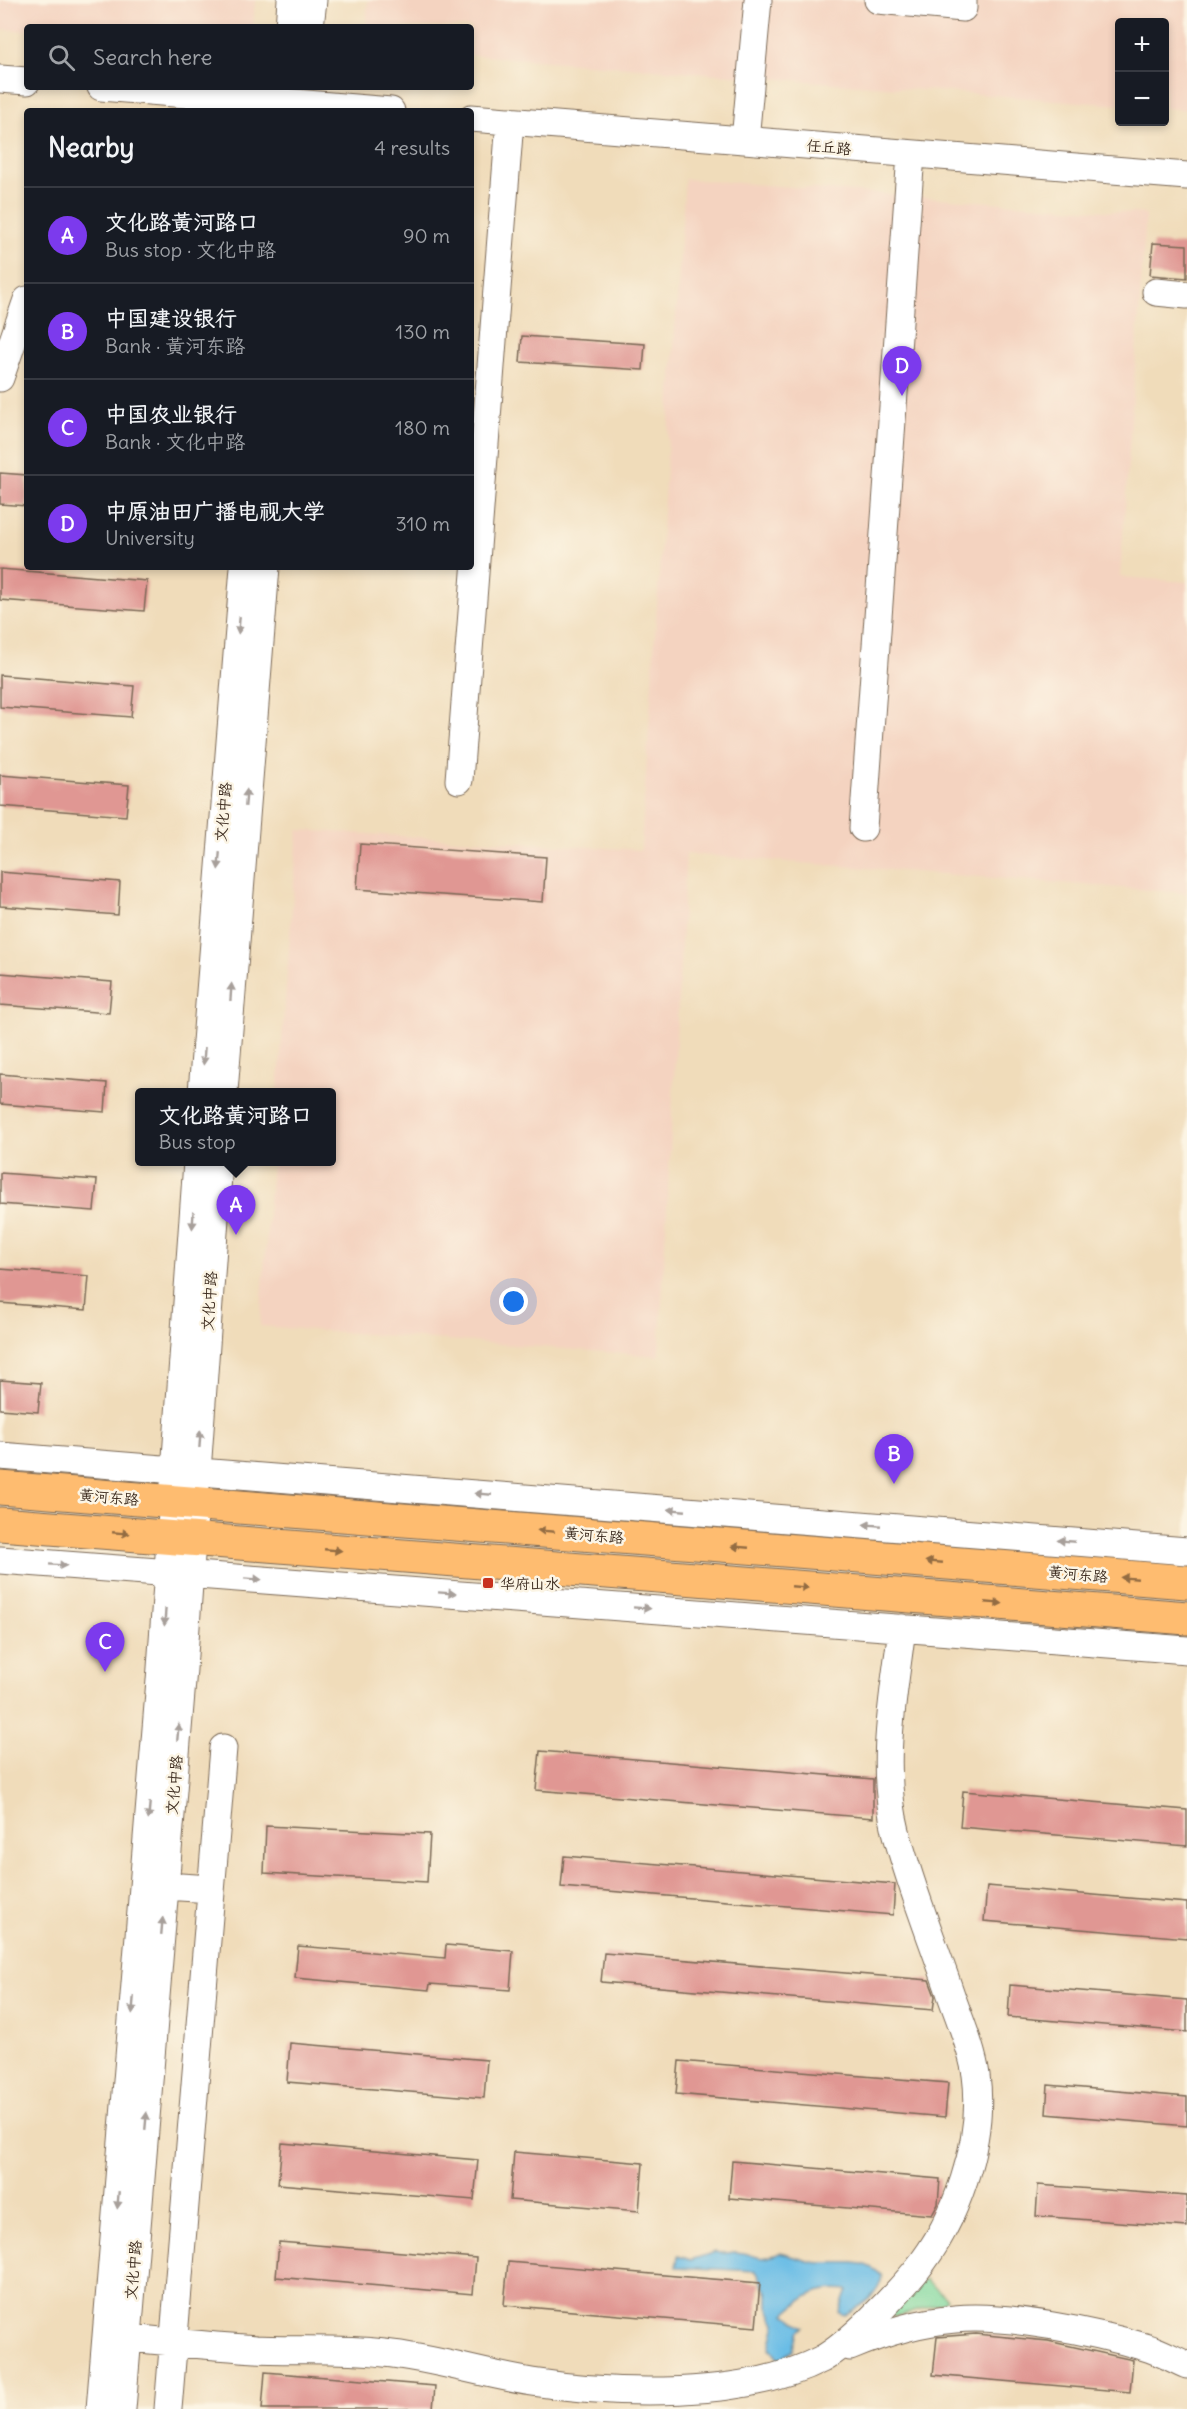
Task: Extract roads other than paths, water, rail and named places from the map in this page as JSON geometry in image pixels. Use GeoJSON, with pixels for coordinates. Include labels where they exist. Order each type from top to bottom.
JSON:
{"type":"FeatureCollection","features":[{"type":"Feature","properties":{"kind":"main road","name":"黄河东路"},"geometry":{"type":"LineString","coordinates":[[0,1488],[1187,1582]]}},
{"type":"Feature","properties":{"kind":"main road"},"geometry":{"type":"LineString","coordinates":[[0,1524],[1187,1618]]}},
{"type":"Feature","properties":{"kind":"street"},"geometry":{"type":"LineString","coordinates":[[289,24],[291,0]]}},
{"type":"Feature","properties":{"kind":"street"},"geometry":{"type":"LineString","coordinates":[[310,24],[313,0]]}},
{"type":"Feature","properties":{"kind":"street"},"geometry":{"type":"LineString","coordinates":[[745,140],[758,0]]}},
{"type":"Feature","properties":{"kind":"street"},"geometry":{"type":"LineString","coordinates":[[878,0],[963,8],[963,0]]}},
{"type":"Feature","properties":{"kind":"street"},"geometry":{"type":"LineString","coordinates":[[0,79],[24,81]]}},
{"type":"Feature","properties":{"kind":"street"},"geometry":{"type":"LineString","coordinates":[[146,90],[294,100],[365,108]]}},
{"type":"Feature","properties":{"kind":"street","name":"任丘路"},"geometry":{"type":"LineString","coordinates":[[474,117],[1187,176]]}},
{"type":"Feature","properties":{"kind":"street"},"geometry":{"type":"LineString","coordinates":[[459,780],[510,121]]}},
{"type":"Feature","properties":{"kind":"street"},"geometry":{"type":"LineString","coordinates":[[863,828],[911,154]]}},
{"type":"Feature","properties":{"kind":"street"},"geometry":{"type":"LineString","coordinates":[[1156,292],[1187,295]]}},
{"type":"Feature","properties":{"kind":"street"},"geometry":{"type":"LineString","coordinates":[[0,378],[24,309]]}},
{"type":"Feature","properties":{"kind":"street","name":"文化中路"},"geometry":{"type":"LineString","coordinates":[[202,1088],[243,570]]}},
{"type":"Feature","properties":{"kind":"street","name":"文化中路"},"geometry":{"type":"LineString","coordinates":[[224,1088],[266,570]]}},
{"type":"Feature","properties":{"kind":"street","name":"文化中路"},"geometry":{"type":"LineString","coordinates":[[122,2409],[165,1886],[186,1470],[197,1166]]}},
{"type":"Feature","properties":{"kind":"street","name":"文化中路"},"geometry":{"type":"LineString","coordinates":[[186,1470],[218,1166]]}},
{"type":"Feature","properties":{"kind":"street"},"geometry":{"type":"LineString","coordinates":[[0,1456],[1187,1551]]}},
{"type":"Feature","properties":{"kind":"street"},"geometry":{"type":"LineString","coordinates":[[0,1560],[1187,1650]]}},
{"type":"Feature","properties":{"kind":"street","name":"文化中路"},"geometry":{"type":"LineString","coordinates":[[100,2409],[179,1574]]}},
{"type":"Feature","properties":{"kind":"street"},"geometry":{"type":"LineString","coordinates":[[824,2358],[900,2290],[935,2248],[955,2208],[976,2123],[976,2072],[895,1827],[888,1745],[902,1628]]}},
{"type":"Feature","properties":{"kind":"street"},"geometry":{"type":"LineString","coordinates":[[168,2409],[223,1748]]}},
{"type":"Feature","properties":{"kind":"street"},"geometry":{"type":"LineString","coordinates":[[165,1886],[211,1890]]}},
{"type":"Feature","properties":{"kind":"street"},"geometry":{"type":"LineString","coordinates":[[128,2338],[259,2349],[332,2348],[367,2351],[413,2356],[530,2382],[636,2390],[731,2387],[776,2377],[879,2334],[955,2319],[993,2318],[1055,2327],[1146,2347],[1187,2365]]}},
{"type":"Feature","properties":{"kind":"water"},"geometry":{"type":"Polygon","coordinates":[[[715,2252],[740,2252],[760,2258],[780,2253],[813,2262],[858,2263],[882,2276],[874,2294],[845,2315],[839,2313],[847,2290],[820,2291],[806,2297],[792,2308],[785,2314],[804,2327],[798,2332],[793,2351],[779,2360],[770,2348],[776,2324],[768,2306],[768,2294],[756,2271],[676,2267],[678,2256],[691,2260],[715,2252]]]}},
{"type":"Feature","properties":{"kind":"place","name":"中原油田广播电视大学"},"geometry":{"type":"Point","coordinates":[902,396]}},
{"type":"Feature","properties":{"kind":"place","name":"文化路黄河路口"},"geometry":{"type":"Point","coordinates":[236,1235]}},
{"type":"Feature","properties":{"kind":"place","name":"中国建设银行"},"geometry":{"type":"Point","coordinates":[894,1484]}},
{"type":"Feature","properties":{"kind":"place","name":"华府山水"},"geometry":{"type":"Point","coordinates":[488,1583]}},
{"type":"Feature","properties":{"kind":"place","name":"中国农业银行"},"geometry":{"type":"Point","coordinates":[105,1672]}}]}
